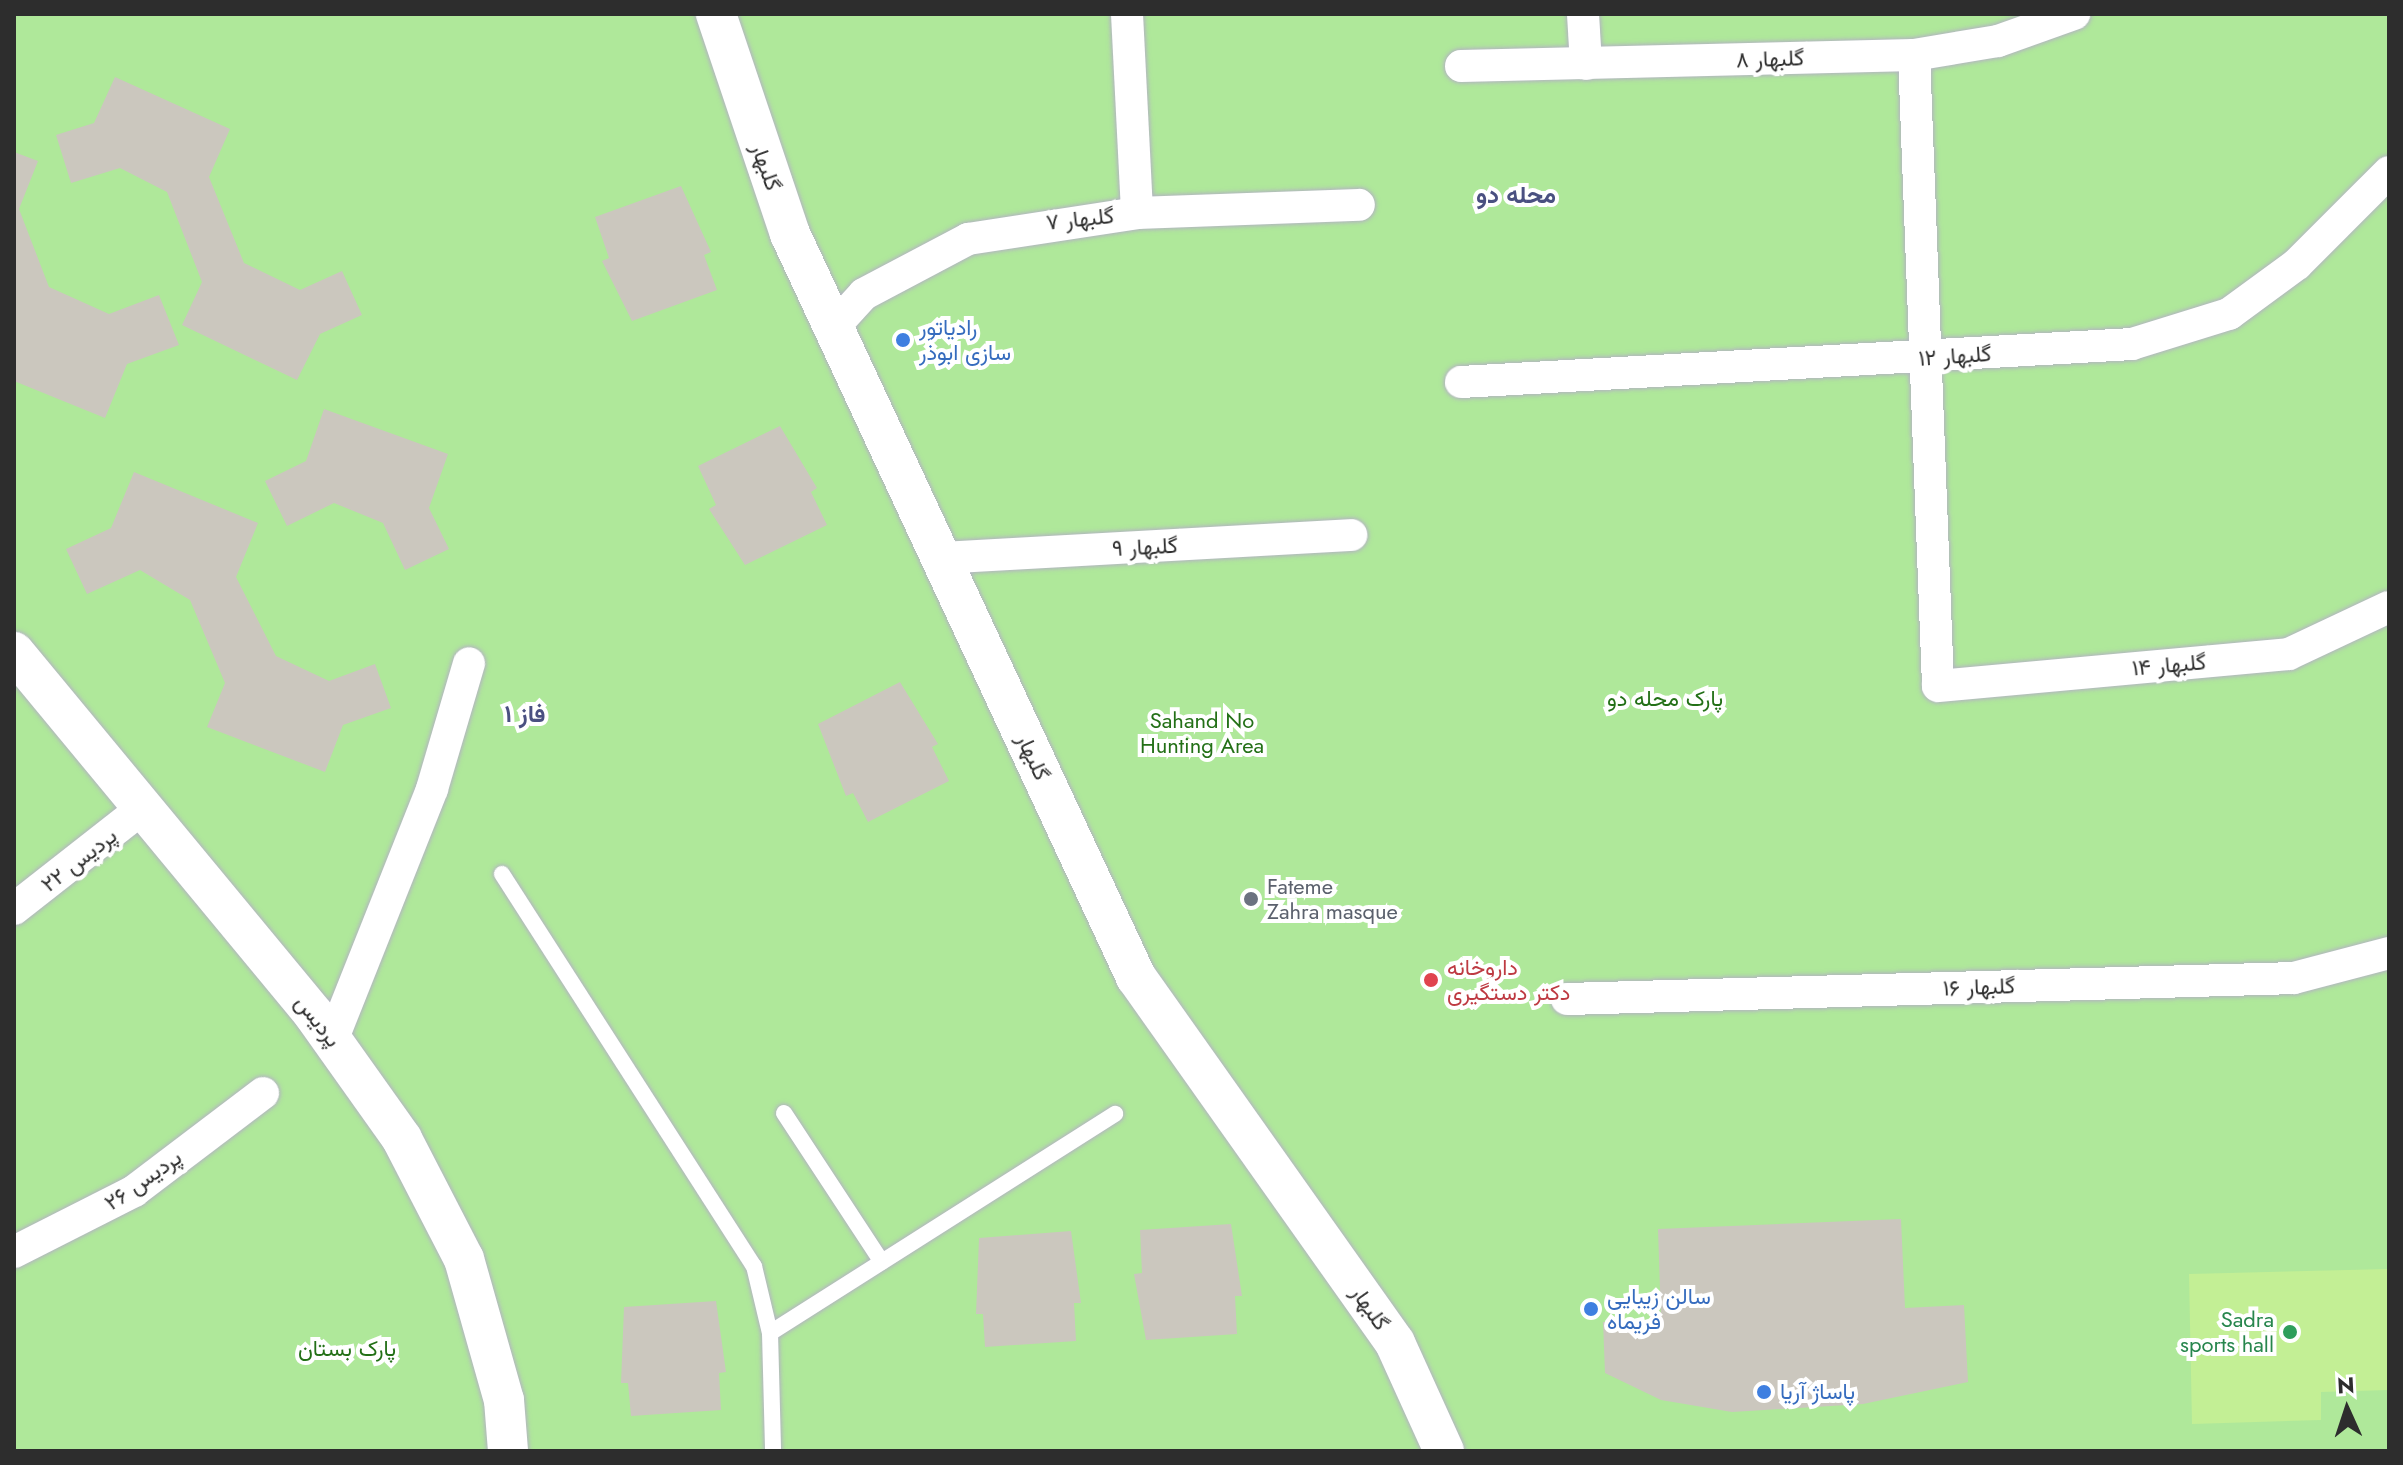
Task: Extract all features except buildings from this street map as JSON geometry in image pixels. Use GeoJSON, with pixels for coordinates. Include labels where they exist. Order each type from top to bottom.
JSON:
{"type":"FeatureCollection","features":[{"type":"Feature","properties":{"kind":"street"},"geometry":{"type":"LineString","coordinates":[[1127,14],[1137,213]]}},
{"type":"Feature","properties":{"kind":"street"},"geometry":{"type":"LineString","coordinates":[[1583,14],[1586,64]]}},
{"type":"Feature","properties":{"kind":"street","name":"گلبهار ۸"},"geometry":{"type":"LineString","coordinates":[[1461,66],[1914,55],[1998,41],[2074,14]]}},
{"type":"Feature","properties":{"kind":"street","name":"گلبهار"},"geometry":{"type":"LineString","coordinates":[[718,15],[785,220],[832,329],[1136,977],[1395,1343],[1444,1451]]}},
{"type":"Feature","properties":{"kind":"street"},"geometry":{"type":"LineString","coordinates":[[1914,55],[1928,359]]}},
{"type":"Feature","properties":{"kind":"street","name":"گلبهار ۱۲"},"geometry":{"type":"LineString","coordinates":[[1461,382],[1928,359],[2132,344],[2229,314],[2297,264],[2389,172]]}},
{"type":"Feature","properties":{"kind":"street","name":"گلبهار ۷"},"geometry":{"type":"LineString","coordinates":[[832,329],[864,294],[968,239],[1137,213],[1359,205]]}},
{"type":"Feature","properties":{"kind":"street","name":"گلبهار ۱۴"},"geometry":{"type":"LineString","coordinates":[[1928,359],[1938,686],[2289,654],[2389,607]]}},
{"type":"Feature","properties":{"kind":"street","name":"گلبهار ۹"},"geometry":{"type":"LineString","coordinates":[[940,558],[1351,535]]}},
{"type":"Feature","properties":{"kind":"street","name":"پردیس"},"geometry":{"type":"LineString","coordinates":[[14,652],[333,1038],[402,1139],[464,1259],[504,1400],[508,1451]]}},
{"type":"Feature","properties":{"kind":"street"},"geometry":{"type":"LineString","coordinates":[[333,1038],[432,789],[469,663]]}},
{"type":"Feature","properties":{"kind":"street","name":"پردیس ۲۲"},"geometry":{"type":"LineString","coordinates":[[14,909],[143,808]]}},
{"type":"Feature","properties":{"kind":"street","name":"گلبهار ۱۶"},"geometry":{"type":"LineString","coordinates":[[1567,999],[2294,978],[2389,953]]}},
{"type":"Feature","properties":{"kind":"street","name":"پردیس ۲۶"},"geometry":{"type":"LineString","coordinates":[[14,1252],[134,1191],[263,1093]]}},
{"type":"Feature","properties":{"kind":"lane"},"geometry":{"type":"LineString","coordinates":[[502,874],[754,1266],[770,1333],[773,1451]]}},
{"type":"Feature","properties":{"kind":"lane"},"geometry":{"type":"LineString","coordinates":[[784,1113],[882,1262]]}},
{"type":"Feature","properties":{"kind":"lane"},"geometry":{"type":"LineString","coordinates":[[770,1333],[1115,1114]]}},
{"type":"Feature","properties":{"kind":"green space","name":"Sahand No Hunting Area"},"geometry":{"type":"Polygon","coordinates":[[[14,14],[2389,14],[2389,1451],[14,1451],[14,14]]]}},
{"type":"Feature","properties":{"kind":"green space","name":"Sadra sports hall"},"geometry":{"type":"Polygon","coordinates":[[[2389,1269],[2389,1390],[2321,1392],[2321,1420],[2192,1424],[2189,1274],[2389,1269]]]}},
{"type":"Feature","properties":{"kind":"place","name":"رادیاتور سازی ابوذر"},"geometry":{"type":"Point","coordinates":[903,340]}},
{"type":"Feature","properties":{"kind":"place","name":"Fateme Zahra masque"},"geometry":{"type":"Point","coordinates":[1251,899]}},
{"type":"Feature","properties":{"kind":"place","name":"داروخانه دکتر دستگیری"},"geometry":{"type":"Point","coordinates":[1431,980]}},
{"type":"Feature","properties":{"kind":"place","name":"سالن زیبایی فریماه"},"geometry":{"type":"Point","coordinates":[1591,1309]}},
{"type":"Feature","properties":{"kind":"place","name":"Sadra sports hall"},"geometry":{"type":"Point","coordinates":[2290,1332]}},
{"type":"Feature","properties":{"kind":"place","name":"پاساژ آریا"},"geometry":{"type":"Point","coordinates":[1764,1392]}},
{"type":"Feature","properties":{"kind":"district","name":"محله دو"},"geometry":{"type":"Point","coordinates":[1516,195]}},
{"type":"Feature","properties":{"kind":"district","name":"فاز ۱"},"geometry":{"type":"Point","coordinates":[525,714]}},
{"type":"Feature","properties":{"kind":"park label","name":"پارک محله دو"},"geometry":{"type":"Point","coordinates":[1665,699]}},
{"type":"Feature","properties":{"kind":"park label","name":"پارک بستان"},"geometry":{"type":"Point","coordinates":[347,1349]}}]}
